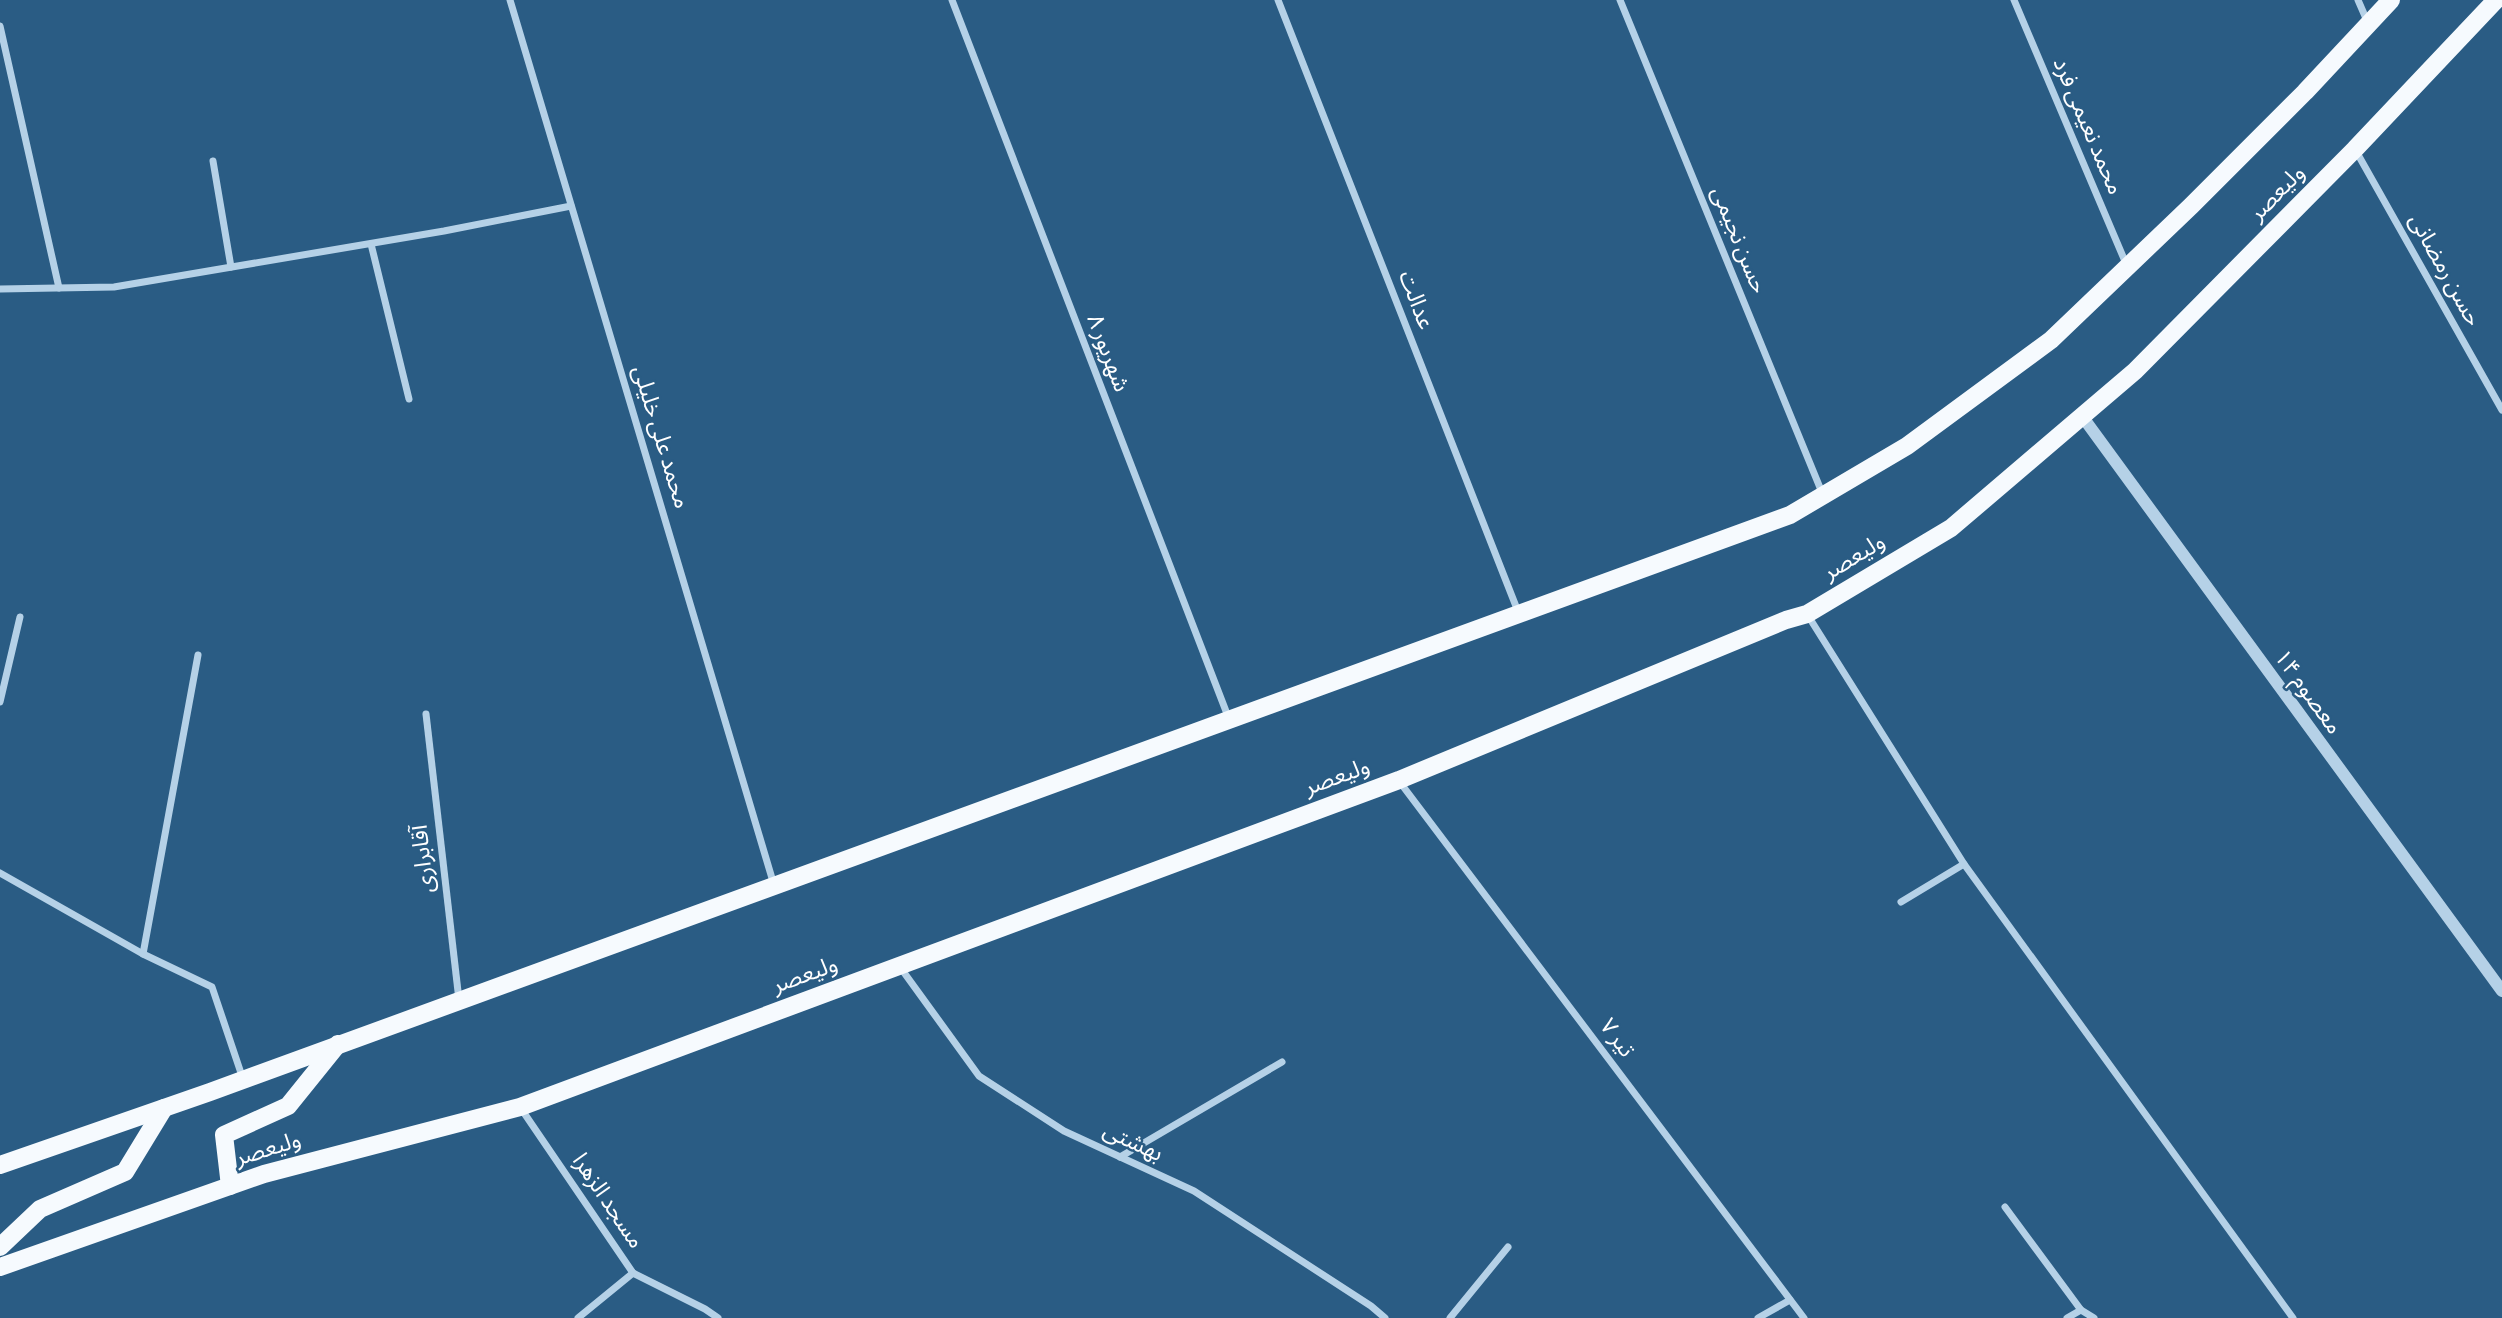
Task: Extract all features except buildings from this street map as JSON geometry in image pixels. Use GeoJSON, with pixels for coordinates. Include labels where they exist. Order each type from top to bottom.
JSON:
{"type":"FeatureCollection","features":[{"type":"Feature","properties":{"kind":"main road"},"geometry":{"type":"LineString","coordinates":[[0,1164],[243,1080],[1790,515],[1907,446],[2051,340],[2286,111],[2391,0]]}},
{"type":"Feature","properties":{"kind":"main road","name":"ولیعصر"},"geometry":{"type":"LineString","coordinates":[[0,1268],[264,1174],[520,1107],[1399,780],[1786,620],[1807,614],[1951,528],[2135,370],[2355,149],[2496,0]]}},
{"type":"Feature","properties":{"kind":"main road"},"geometry":{"type":"LineString","coordinates":[[230,1186],[224,1135],[288,1107],[338,1044]]}},
{"type":"Feature","properties":{"kind":"main road"},"geometry":{"type":"LineString","coordinates":[[0,1247],[40,1209],[125,1172],[164,1108]]}},
{"type":"Feature","properties":{"kind":"street","name":"محمد علی خلیلی"},"geometry":{"type":"LineString","coordinates":[[510,0],[774,886]]}},
{"type":"Feature","properties":{"kind":"street","name":"۸ شهریور"},"geometry":{"type":"LineString","coordinates":[[952,0],[1229,720]]}},
{"type":"Feature","properties":{"kind":"street","name":"عدالت"},"geometry":{"type":"LineString","coordinates":[[1278,0],[1519,614]]}},
{"type":"Feature","properties":{"kind":"street","name":"حسن نجیمی"},"geometry":{"type":"LineString","coordinates":[[1620,0],[1824,495]]}},
{"type":"Feature","properties":{"kind":"street","name":"محمد نعیمی فرد"},"geometry":{"type":"LineString","coordinates":[[2014,0],[2128,266]]}},
{"type":"Feature","properties":{"kind":"street"},"geometry":{"type":"LineString","coordinates":[[2358,0],[2369,24]]}},
{"type":"Feature","properties":{"kind":"street"},"geometry":{"type":"LineString","coordinates":[[0,26],[60,288]]}},
{"type":"Feature","properties":{"kind":"street","name":"حسن رمضانی"},"geometry":{"type":"LineString","coordinates":[[2355,149],[2502,410]]}},
{"type":"Feature","properties":{"kind":"street"},"geometry":{"type":"LineString","coordinates":[[213,161],[230,267]]}},
{"type":"Feature","properties":{"kind":"street"},"geometry":{"type":"LineString","coordinates":[[0,289],[114,287],[371,244],[572,206]]}},
{"type":"Feature","properties":{"kind":"street"},"geometry":{"type":"LineString","coordinates":[[371,244],[409,399]]}},
{"type":"Feature","properties":{"kind":"street","name":"۱۴ معصوم"},"geometry":{"type":"LineString","coordinates":[[2082,416],[2502,991]]}},
{"type":"Feature","properties":{"kind":"street"},"geometry":{"type":"LineString","coordinates":[[1807,614],[1964,864],[2293,1318]]}},
{"type":"Feature","properties":{"kind":"street"},"geometry":{"type":"LineString","coordinates":[[0,702],[20,617]]}},
{"type":"Feature","properties":{"kind":"street"},"geometry":{"type":"LineString","coordinates":[[143,954],[198,655]]}},
{"type":"Feature","properties":{"kind":"street","name":"آقابراری"},"geometry":{"type":"LineString","coordinates":[[426,714],[459,1000]]}},
{"type":"Feature","properties":{"kind":"street","name":"۷ تیر"},"geometry":{"type":"LineString","coordinates":[[1399,780],[1804,1318]]}},
{"type":"Feature","properties":{"kind":"street"},"geometry":{"type":"LineString","coordinates":[[1900,902],[1964,864]]}},
{"type":"Feature","properties":{"kind":"street"},"geometry":{"type":"LineString","coordinates":[[0,873],[143,954],[212,987],[243,1080]]}},
{"type":"Feature","properties":{"kind":"street","name":"بهشتی"},"geometry":{"type":"LineString","coordinates":[[899,966],[979,1076],[1064,1131],[1194,1191],[1371,1306],[1385,1318]]}},
{"type":"Feature","properties":{"kind":"street"},"geometry":{"type":"LineString","coordinates":[[1120,1157],[1282,1062]]}},
{"type":"Feature","properties":{"kind":"street","name":"مسجد الزهرا"},"geometry":{"type":"LineString","coordinates":[[520,1107],[633,1273],[718,1318]]}},
{"type":"Feature","properties":{"kind":"street"},"geometry":{"type":"LineString","coordinates":[[2006,1207],[2081,1310],[2094,1318]]}},
{"type":"Feature","properties":{"kind":"street"},"geometry":{"type":"LineString","coordinates":[[1450,1318],[1508,1247]]}},
{"type":"Feature","properties":{"kind":"street"},"geometry":{"type":"LineString","coordinates":[[578,1318],[633,1273]]}},
{"type":"Feature","properties":{"kind":"street"},"geometry":{"type":"LineString","coordinates":[[1758,1318],[1790,1300]]}},
{"type":"Feature","properties":{"kind":"street"},"geometry":{"type":"LineString","coordinates":[[2067,1318],[2081,1310]]}}]}
